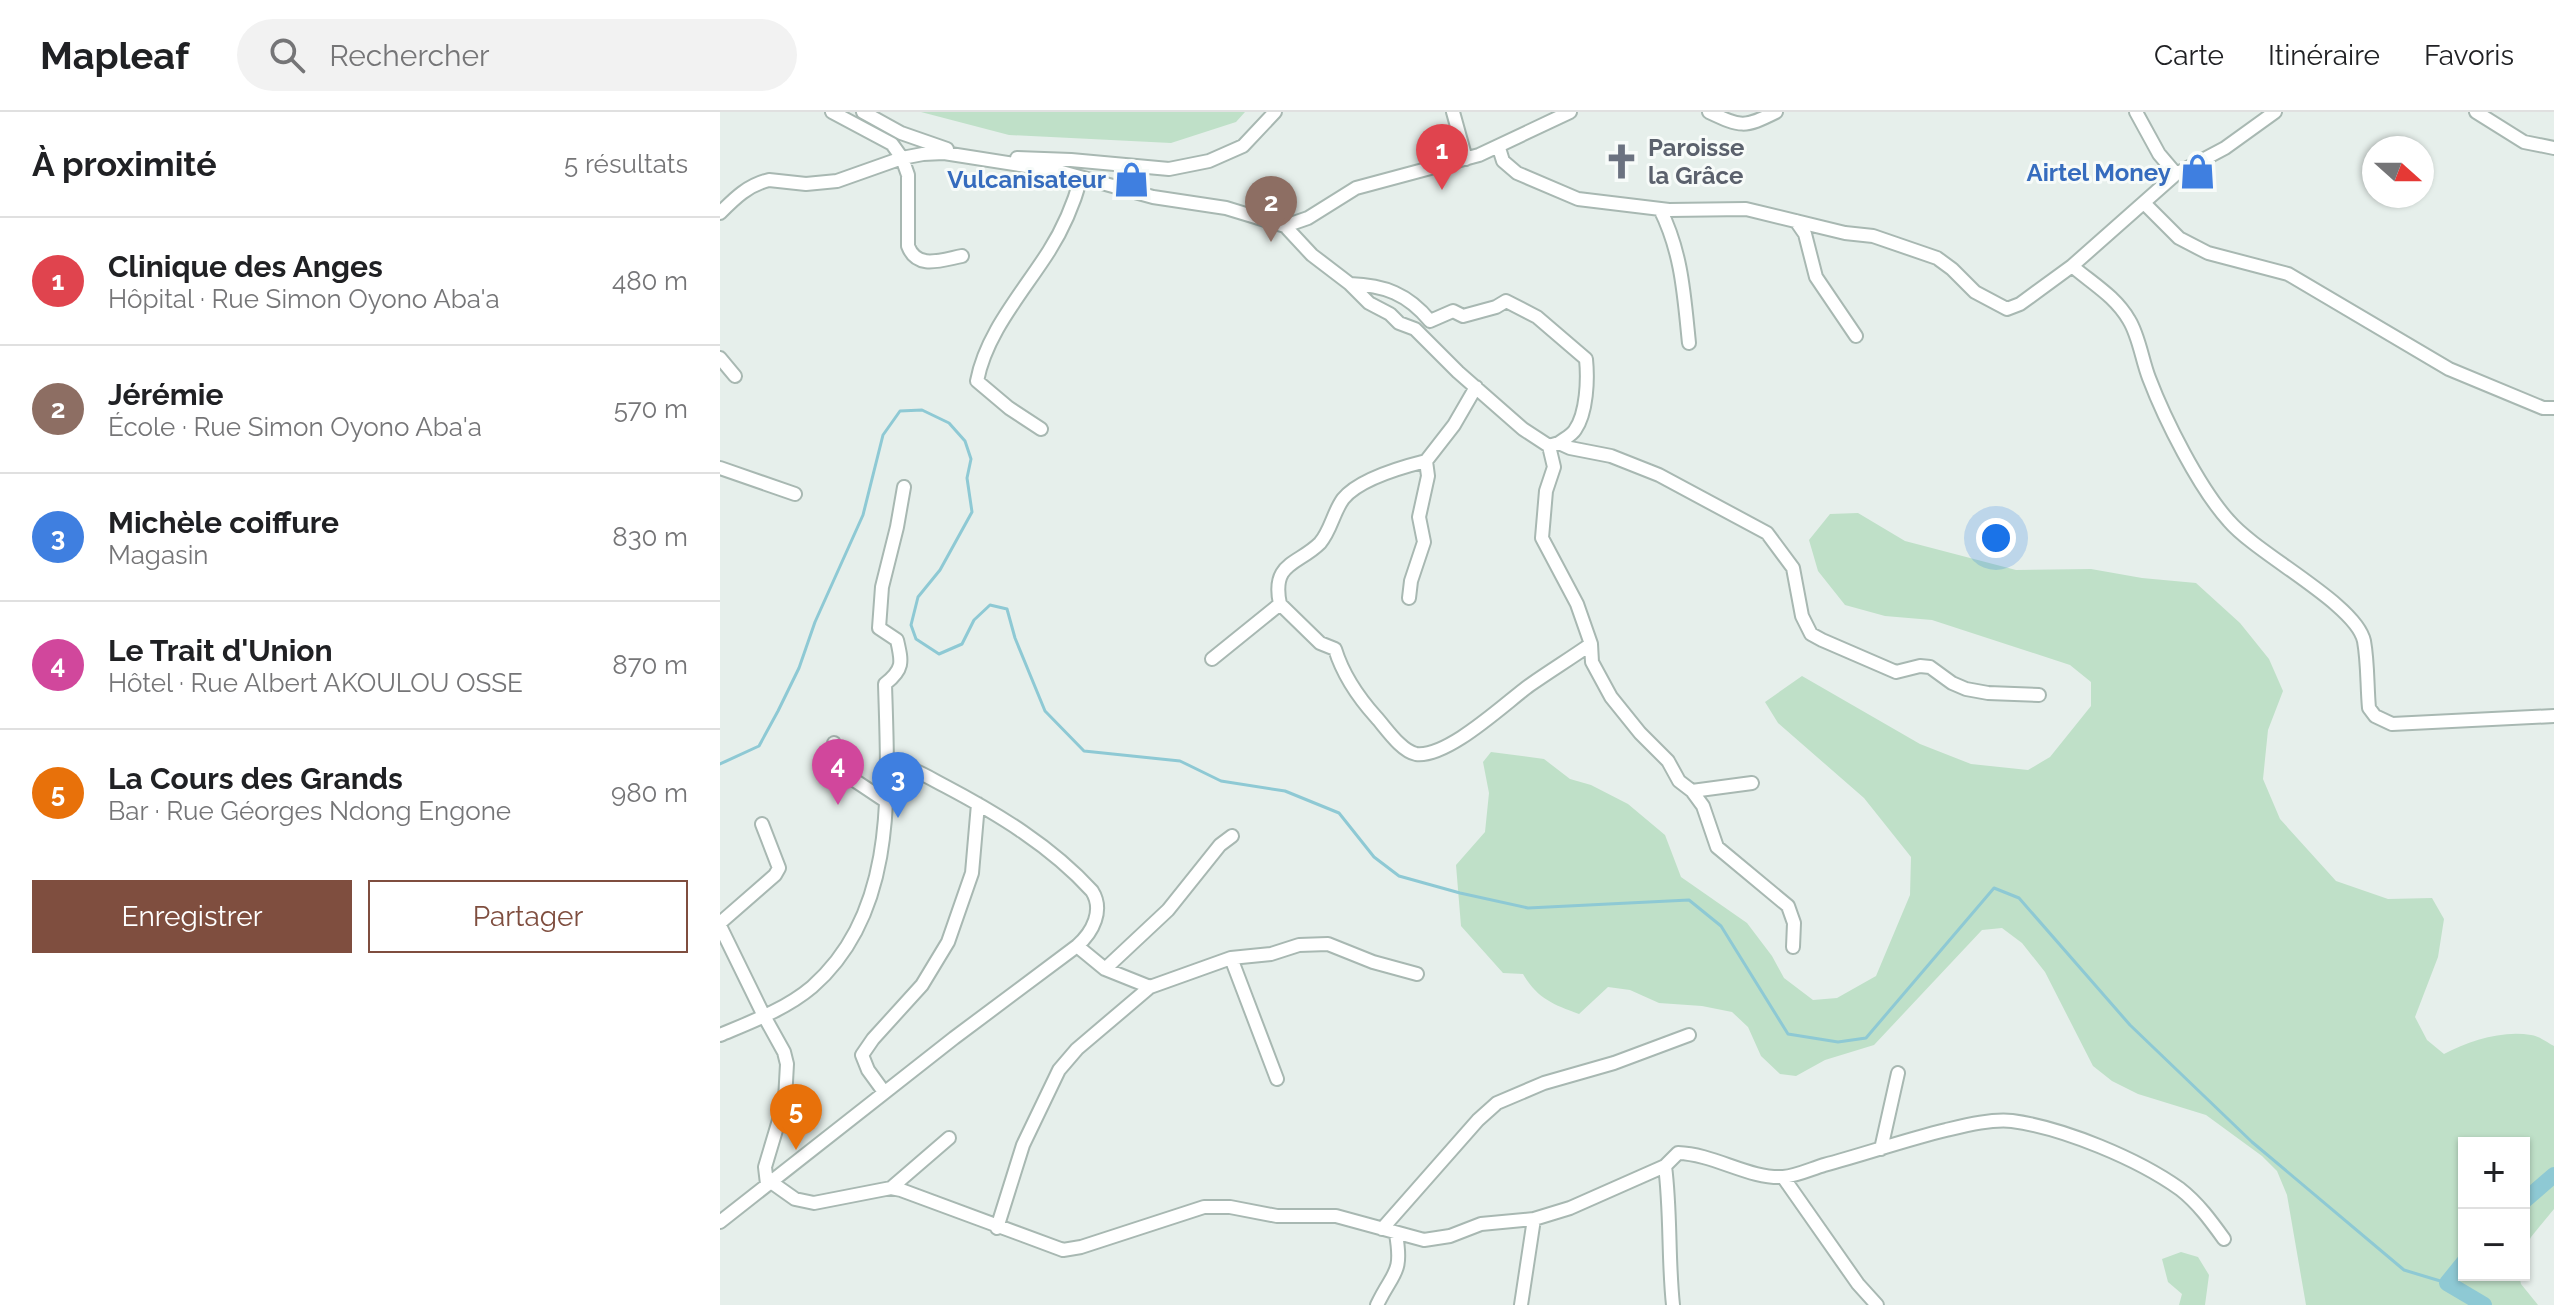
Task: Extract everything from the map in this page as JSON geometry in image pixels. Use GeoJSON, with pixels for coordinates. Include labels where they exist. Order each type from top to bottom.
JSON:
{"type":"FeatureCollection","features":[{"type":"Feature","properties":{"kind":"street"},"geometry":{"type":"LineString","coordinates":[[832,112],[892,144],[902,158],[908,175],[908,246],[912,256],[925,263],[962,256]]}},
{"type":"Feature","properties":{"kind":"street"},"geometry":{"type":"LineString","coordinates":[[863,112],[901,133],[948,149],[1016,158],[1169,169],[1209,161],[1243,146],[1275,112]]}},
{"type":"Feature","properties":{"kind":"street"},"geometry":{"type":"LineString","coordinates":[[1453,112],[1466,159]]}},
{"type":"Feature","properties":{"kind":"street"},"geometry":{"type":"LineString","coordinates":[[1285,226],[1308,218],[1356,188],[1499,148],[1570,112]]}},
{"type":"Feature","properties":{"kind":"street"},"geometry":{"type":"LineString","coordinates":[[1709,112],[1740,125],[1752,124],[1776,112]]}},
{"type":"Feature","properties":{"kind":"street"},"geometry":{"type":"LineString","coordinates":[[2136,112],[2159,154],[2176,174]]}},
{"type":"Feature","properties":{"kind":"street"},"geometry":{"type":"LineString","coordinates":[[1499,148],[1509,168],[1563,194],[1587,201],[1660,209],[1736,208],[1845,233],[1873,236],[1937,258],[1975,292],[2007,309],[2020,304],[2072,266],[2176,174],[2225,148],[2275,112]]}},
{"type":"Feature","properties":{"kind":"street"},"geometry":{"type":"LineString","coordinates":[[2476,112],[2524,142],[2554,148]]}},
{"type":"Feature","properties":{"kind":"street"},"geometry":{"type":"LineString","coordinates":[[720,213],[746,189],[761,182],[776,180],[817,184],[837,181],[902,158],[944,153],[1058,171],[1160,198],[1226,208],[1285,226],[1304,249],[1350,284],[1369,303],[1390,314],[1399,323],[1415,329],[1523,429],[1554,445],[1611,456],[1659,475],[1767,533],[1793,568],[1802,616],[1811,634],[1896,672],[1920,666],[1930,667],[1966,689],[2039,695]]}},
{"type":"Feature","properties":{"kind":"street"},"geometry":{"type":"LineString","coordinates":[[1041,429],[977,381],[1004,320],[1058,236],[1081,178]]}},
{"type":"Feature","properties":{"kind":"street"},"geometry":{"type":"LineString","coordinates":[[2144,203],[2179,238],[2208,253],[2288,274],[2449,369],[2543,408],[2554,408]]}},
{"type":"Feature","properties":{"kind":"street"},"geometry":{"type":"LineString","coordinates":[[1660,209],[1675,239],[1689,343]]}},
{"type":"Feature","properties":{"kind":"street"},"geometry":{"type":"LineString","coordinates":[[1796,221],[1805,234],[1816,277],[1856,336]]}},
{"type":"Feature","properties":{"kind":"street"},"geometry":{"type":"LineString","coordinates":[[2072,266],[2109,293],[2129,320],[2166,416],[2184,452],[2229,521],[2354,620],[2364,639],[2369,708],[2375,716],[2392,724],[2554,716]]}},
{"type":"Feature","properties":{"kind":"street"},"geometry":{"type":"LineString","coordinates":[[1350,284],[1387,288],[1404,296],[1430,321],[1453,311],[1463,316],[1506,301],[1537,317],[1586,359],[1588,384],[1575,430],[1554,445]]}},
{"type":"Feature","properties":{"kind":"street"},"geometry":{"type":"LineString","coordinates":[[720,358],[735,376]]}},
{"type":"Feature","properties":{"kind":"street"},"geometry":{"type":"LineString","coordinates":[[1476,387],[1454,425],[1426,461],[1389,470],[1350,492],[1318,545],[1289,563],[1283,572],[1279,586],[1280,604],[1320,643],[1335,649],[1340,665],[1357,694],[1395,738],[1418,754],[1467,735],[1529,686],[1591,644]]}},
{"type":"Feature","properties":{"kind":"street"},"geometry":{"type":"LineString","coordinates":[[1554,445],[1554,467],[1546,491],[1542,538],[1565,577],[1591,644],[1592,662],[1611,697],[1703,806],[1717,847],[1788,906],[1794,923],[1793,947]]}},
{"type":"Feature","properties":{"kind":"street"},"geometry":{"type":"LineString","coordinates":[[1409,598],[1411,581],[1424,542],[1419,517],[1428,476],[1426,461]]}},
{"type":"Feature","properties":{"kind":"street"},"geometry":{"type":"LineString","coordinates":[[720,468],[795,494]]}},
{"type":"Feature","properties":{"kind":"street"},"geometry":{"type":"LineString","coordinates":[[720,1035],[764,1016],[810,989],[856,933],[865,914],[880,863],[887,802],[885,684],[901,666],[897,640],[879,628],[879,616],[882,587],[904,487]]}},
{"type":"Feature","properties":{"kind":"street"},"geometry":{"type":"LineString","coordinates":[[1212,659],[1280,604]]}},
{"type":"Feature","properties":{"kind":"street"},"geometry":{"type":"LineString","coordinates":[[834,743],[848,776],[887,802]]}},
{"type":"Feature","properties":{"kind":"street"},"geometry":{"type":"LineString","coordinates":[[720,1222],[884,1092],[1077,946],[1091,931],[1097,899],[1092,891],[1038,844],[978,804],[911,768],[887,763]]}},
{"type":"Feature","properties":{"kind":"street"},"geometry":{"type":"LineString","coordinates":[[1692,791],[1752,783]]}},
{"type":"Feature","properties":{"kind":"street"},"geometry":{"type":"LineString","coordinates":[[884,1092],[868,1070],[862,1055],[922,985],[948,942],[972,873],[978,804]]}},
{"type":"Feature","properties":{"kind":"street"},"geometry":{"type":"LineString","coordinates":[[762,824],[779,868],[720,924],[784,1052],[788,1081],[765,1167],[769,1183],[795,1199],[814,1203],[891,1188],[949,1138]]}},
{"type":"Feature","properties":{"kind":"street"},"geometry":{"type":"LineString","coordinates":[[1105,969],[1168,910],[1220,845],[1232,836]]}},
{"type":"Feature","properties":{"kind":"street"},"geometry":{"type":"LineString","coordinates":[[997,1228],[1023,1145],[1059,1070],[1077,1049],[1150,987],[1231,958],[1271,954],[1299,945],[1328,944],[1373,962],[1417,974]]}},
{"type":"Feature","properties":{"kind":"street"},"geometry":{"type":"LineString","coordinates":[[1077,946],[1105,969],[1150,987]]}},
{"type":"Feature","properties":{"kind":"street"},"geometry":{"type":"LineString","coordinates":[[1231,958],[1277,1079]]}},
{"type":"Feature","properties":{"kind":"street"},"geometry":{"type":"LineString","coordinates":[[1382,1229],[1478,1120],[1497,1103],[1544,1083],[1614,1063],[1689,1035]]}},
{"type":"Feature","properties":{"kind":"street"},"geometry":{"type":"LineString","coordinates":[[1881,1149],[1898,1073]]}},
{"type":"Feature","properties":{"kind":"street"},"geometry":{"type":"LineString","coordinates":[[891,1188],[1063,1250],[1204,1207],[1230,1207],[1277,1216],[1336,1216],[1424,1240],[1450,1236],[1481,1224],[1534,1219],[1570,1208],[1665,1166],[1678,1153],[1699,1154],[1740,1170],[1783,1177],[1946,1130],[2010,1121],[2036,1126],[2103,1148],[2180,1189],[2201,1208],[2224,1239]]}},
{"type":"Feature","properties":{"kind":"street"},"geometry":{"type":"LineString","coordinates":[[1665,1166],[1670,1204],[1668,1257],[1673,1305]]}},
{"type":"Feature","properties":{"kind":"street"},"geometry":{"type":"LineString","coordinates":[[1783,1177],[1858,1284],[1877,1305]]}},
{"type":"Feature","properties":{"kind":"street"},"geometry":{"type":"LineString","coordinates":[[1521,1305],[1534,1219]]}},
{"type":"Feature","properties":{"kind":"street"},"geometry":{"type":"LineString","coordinates":[[1377,1305],[1398,1271],[1400,1258],[1396,1234]]}},
{"type":"Feature","properties":{"kind":"green space"},"geometry":{"type":"Polygon","coordinates":[[[921,112],[1245,112],[1236,122],[1171,143],[1009,135],[921,112]]]}},
{"type":"Feature","properties":{"kind":"green space"},"geometry":{"type":"Polygon","coordinates":[[[1858,513],[1905,541],[2016,570],[2091,569],[2196,583],[2240,623],[2269,659],[2283,691],[2268,730],[2263,779],[2280,819],[2336,881],[2388,899],[2432,898],[2444,919],[2438,957],[2415,1017],[2427,1040],[2444,1054],[2475,1041],[2509,1034],[2534,1036],[2554,1046],[2554,1209],[2530,1239],[2530,1137],[2458,1137],[2458,1281],[2520,1281],[2538,1305],[2306,1305],[2287,1195],[2277,1171],[2262,1156],[2206,1115],[2138,1094],[2112,1081],[2093,1066],[2045,972],[2022,943],[2002,928],[1982,930],[1874,1045],[1825,1060],[1796,1076],[1780,1074],[1761,1056],[1748,1027],[1732,1012],[1659,1003],[1630,990],[1608,987],[1579,1014],[1540,995],[1523,974],[1503,973],[1461,926],[1456,865],[1485,832],[1489,793],[1483,762],[1491,752],[1544,759],[1570,779],[1591,785],[1628,804],[1665,835],[1681,877],[1747,923],[1784,978],[1813,1000],[1837,998],[1876,976],[1910,895],[1911,857],[1864,798],[1778,723],[1765,702],[1802,676],[1920,744],[1971,764],[2028,770],[2050,757],[2091,706],[2091,682],[2070,665],[1932,620],[1885,616],[1845,605],[1818,571],[1809,540],[1830,514],[1858,513]]]}},
{"type":"Feature","properties":{"kind":"green space"},"geometry":{"type":"Polygon","coordinates":[[[2181,1252],[2198,1257],[2209,1275],[2205,1305],[2179,1305],[2182,1294],[2168,1282],[2162,1259],[2181,1252]]]}},
{"type":"Feature","properties":{"kind":"waterway"},"geometry":{"type":"LineString","coordinates":[[720,764],[759,746],[799,668],[815,622],[863,515],[883,435],[900,411],[922,410],[949,423],[965,441],[971,459],[967,478],[972,512],[940,570],[918,597],[911,625],[916,639],[939,654],[962,644],[974,620],[990,605],[1007,609],[1015,638],[1045,711],[1084,751],[1180,761],[1221,781],[1285,791],[1339,813],[1374,857],[1399,876],[1460,893],[1528,908],[1689,900],[1721,926],[1788,1034],[1838,1042],[1866,1038],[1994,888],[2019,898],[2130,1025],[2252,1142],[2404,1270],[2447,1283]]}},
{"type":"Feature","properties":{"kind":"waterway"},"geometry":{"type":"LineString","coordinates":[[2530,1196],[2554,1175]]}},
{"type":"Feature","properties":{"kind":"waterway"},"geometry":{"type":"LineString","coordinates":[[2458,1269],[2447,1283],[2484,1305]]}},
{"type":"Feature","properties":{"kind":"place","name":"Paroisse la Grâce"},"geometry":{"type":"Point","coordinates":[1622,161]}},
{"type":"Feature","properties":{"kind":"place","name":"Airtel Money"},"geometry":{"type":"Point","coordinates":[2197,172]}},
{"type":"Feature","properties":{"kind":"place","name":"Vulcanisateur"},"geometry":{"type":"Point","coordinates":[1132,179]}},
{"type":"Feature","properties":{"kind":"place","name":"Clinique des Anges"},"geometry":{"type":"Point","coordinates":[1442,190]}},
{"type":"Feature","properties":{"kind":"place","name":"Jérémie"},"geometry":{"type":"Point","coordinates":[1271,242]}},
{"type":"Feature","properties":{"kind":"place","name":"Le Trait d'Union"},"geometry":{"type":"Point","coordinates":[838,805]}},
{"type":"Feature","properties":{"kind":"place","name":"Michèle coiffure"},"geometry":{"type":"Point","coordinates":[898,818]}},
{"type":"Feature","properties":{"kind":"place","name":"La Cours des Grands"},"geometry":{"type":"Point","coordinates":[796,1150]}}]}
